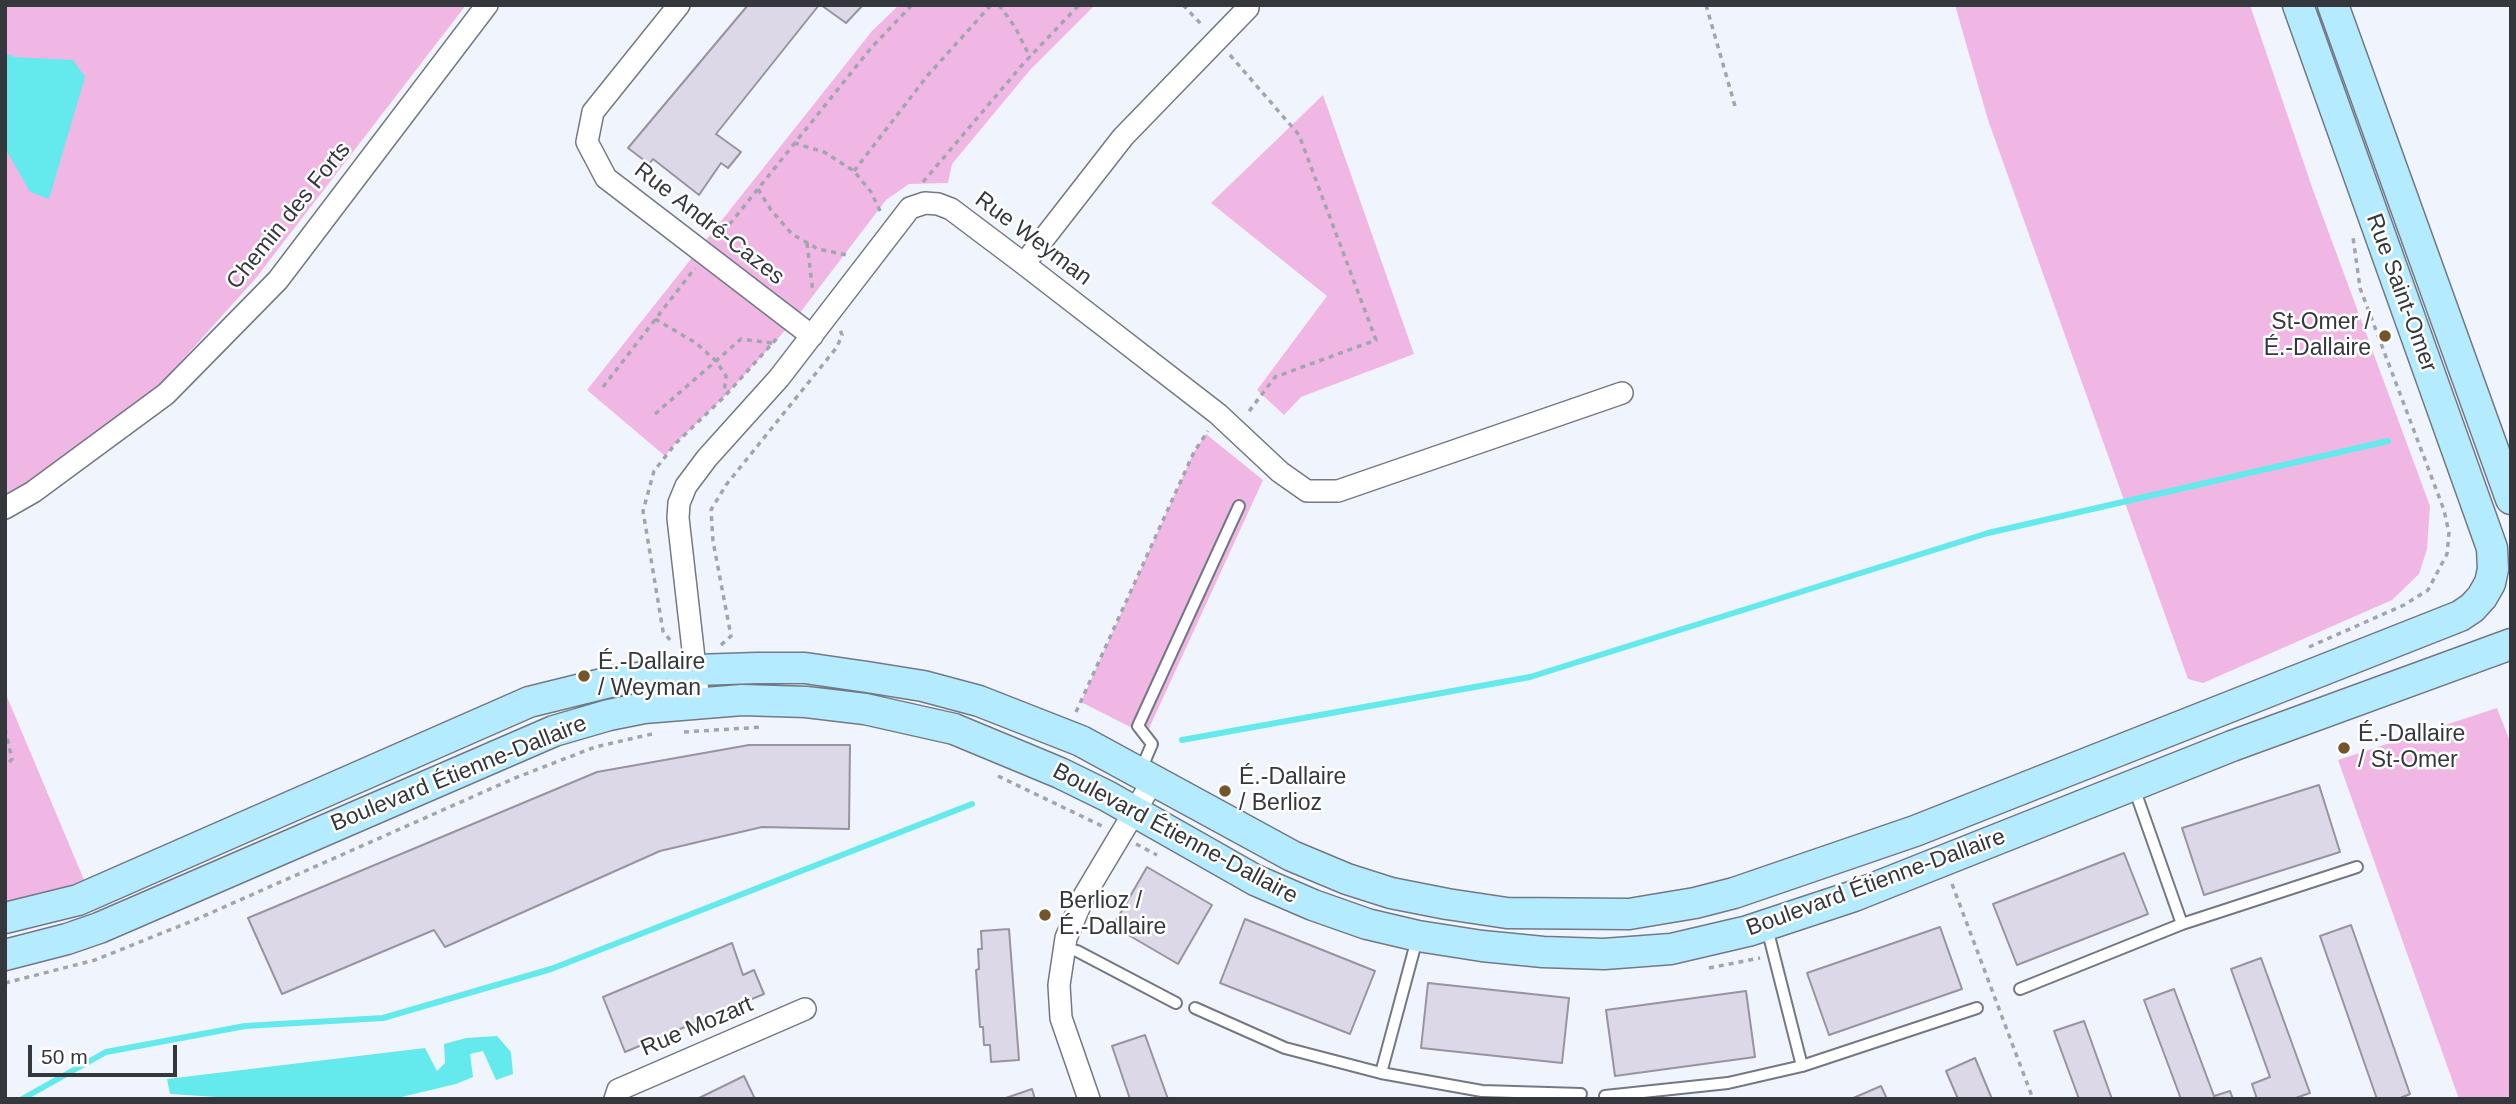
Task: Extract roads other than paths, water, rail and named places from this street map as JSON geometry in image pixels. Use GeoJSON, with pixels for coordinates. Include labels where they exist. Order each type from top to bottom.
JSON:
{"type":"FeatureCollection","features":[{"type":"Feature","properties":{"kind":"street","name":"Chemin des Forts"},"geometry":{"type":"LineString","coordinates":[[5,508],[33,492],[166,394],[278,280],[487,5]]}},
{"type":"Feature","properties":{"kind":"street","name":"Rue André-Cazes"},"geometry":{"type":"LineString","coordinates":[[679,5],[593,112],[587,142],[606,178],[812,335]]}},
{"type":"Feature","properties":{"kind":"street","name":"Rue Saint-Omer"},"geometry":{"type":"LineString","coordinates":[[2298,5],[2492,548],[2493,569],[2490,583]]}},
{"type":"Feature","properties":{"kind":"street","name":"Rue Saint-Omer"},"geometry":{"type":"LineString","coordinates":[[2333,5],[2511,499]]}},
{"type":"Feature","properties":{"kind":"street"},"geometry":{"type":"LineString","coordinates":[[1024,264],[1123,137],[1248,8]]}},
{"type":"Feature","properties":{"kind":"street","name":"Rue Weyman"},"geometry":{"type":"LineString","coordinates":[[699,702],[679,536],[679,503],[686,486],[698,468],[779,378],[834,310],[910,208],[925,203],[951,209],[1218,414],[1280,472],[1307,491],[1338,491],[1622,393]]}},
{"type":"Feature","properties":{"kind":"street","name":"Boulevard Étienne-Dallaire"},"geometry":{"type":"LineString","coordinates":[[5,918],[78,900],[529,702],[614,681],[695,670],[805,668],[923,685],[979,701],[1066,735],[1147,775],[1239,829],[1292,856],[1347,879],[1447,904],[1507,913],[1629,914],[1695,903],[1734,893],[1915,831],[2460,616],[2477,603],[2490,583]]}},
{"type":"Feature","properties":{"kind":"street","name":"Boulevard Étienne-Dallaire"},"geometry":{"type":"LineString","coordinates":[[5,955],[99,928],[554,731],[621,713],[699,702],[741,700],[806,702],[865,709],[954,729],[1022,755],[1134,812],[1255,880],[1367,924],[1418,936],[1495,948],[1604,954],[1671,949],[1766,925],[1854,895],[2232,746],[2511,644]]}},
{"type":"Feature","properties":{"kind":"street"},"geometry":{"type":"LineString","coordinates":[[1089,1099],[1061,1018],[1059,985],[1064,948],[1084,896],[1134,812],[1147,775]]}},
{"type":"Feature","properties":{"kind":"street","name":"Rue Mozart"},"geometry":{"type":"LineString","coordinates":[[615,1099],[618,1090],[805,1009]]}},
{"type":"Feature","properties":{"kind":"lane"},"geometry":{"type":"LineString","coordinates":[[1147,775],[1152,744],[1138,726],[1239,506]]}},
{"type":"Feature","properties":{"kind":"lane"},"geometry":{"type":"LineString","coordinates":[[2133,785],[2182,924]]}},
{"type":"Feature","properties":{"kind":"lane"},"geometry":{"type":"LineString","coordinates":[[2020,989],[2182,924],[2357,867]]}},
{"type":"Feature","properties":{"kind":"lane"},"geometry":{"type":"LineString","coordinates":[[1766,925],[1802,1066]]}},
{"type":"Feature","properties":{"kind":"lane"},"geometry":{"type":"LineString","coordinates":[[1381,1073],[1418,936]]}},
{"type":"Feature","properties":{"kind":"lane"},"geometry":{"type":"LineString","coordinates":[[1064,948],[1077,951],[1176,1003]]}},
{"type":"Feature","properties":{"kind":"lane"},"geometry":{"type":"LineString","coordinates":[[1195,1008],[1285,1048],[1381,1073],[1482,1091],[1581,1094]]}},
{"type":"Feature","properties":{"kind":"lane"},"geometry":{"type":"LineString","coordinates":[[1605,1096],[1728,1083],[1802,1066],[1977,1008]]}},
{"type":"Feature","properties":{"kind":"water"},"geometry":{"type":"Polygon","coordinates":[[[5,53],[15,57],[73,60],[85,77],[49,199],[30,192],[5,148],[5,53]]]}},
{"type":"Feature","properties":{"kind":"water"},"geometry":{"type":"Polygon","coordinates":[[[497,1036],[511,1052],[513,1074],[496,1080],[483,1051],[470,1054],[473,1077],[456,1084],[393,1099],[249,1099],[170,1094],[167,1079],[425,1048],[437,1071],[445,1063],[444,1044],[466,1038],[497,1036]]]}},
{"type":"Feature","properties":{"kind":"waterway"},"geometry":{"type":"LineString","coordinates":[[1182,740],[1530,677],[1988,533],[2388,441]]}},
{"type":"Feature","properties":{"kind":"waterway"},"geometry":{"type":"LineString","coordinates":[[22,1099],[106,1052],[245,1026],[383,1018],[551,969],[972,804]]}},
{"type":"Feature","properties":{"kind":"place","name":"St-Omer / É.-Dallaire"},"geometry":{"type":"Point","coordinates":[2385,336]}},
{"type":"Feature","properties":{"kind":"place","name":"É.-Dallaire / Weyman"},"geometry":{"type":"Point","coordinates":[584,676]}},
{"type":"Feature","properties":{"kind":"place","name":"É.-Dallaire / St-Omer"},"geometry":{"type":"Point","coordinates":[2344,748]}},
{"type":"Feature","properties":{"kind":"place","name":"É.-Dallaire / Berlioz"},"geometry":{"type":"Point","coordinates":[1225,791]}},
{"type":"Feature","properties":{"kind":"place","name":"Berlioz / É.-Dallaire"},"geometry":{"type":"Point","coordinates":[1045,915]}}]}
